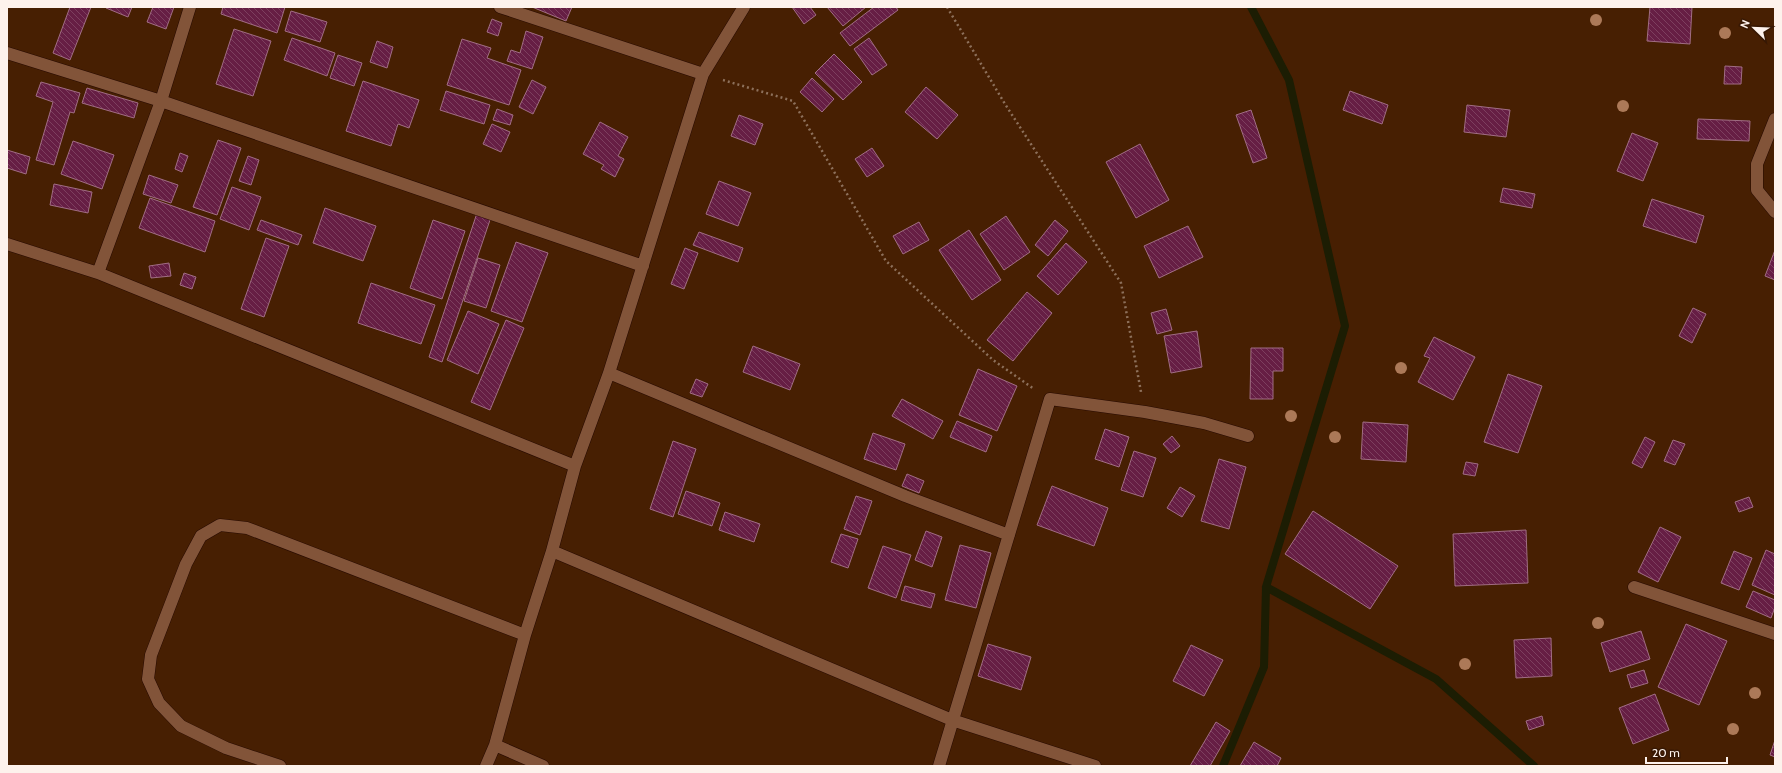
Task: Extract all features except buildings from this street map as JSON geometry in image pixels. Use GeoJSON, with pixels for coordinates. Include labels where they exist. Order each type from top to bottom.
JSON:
{"type":"FeatureCollection","features":[{"type":"Feature","properties":{"kind":"street"},"geometry":{"type":"LineString","coordinates":[[98,273],[161,101],[190,7]]}},
{"type":"Feature","properties":{"kind":"street"},"geometry":{"type":"LineString","coordinates":[[500,7],[703,74]]}},
{"type":"Feature","properties":{"kind":"street"},"geometry":{"type":"LineString","coordinates":[[486,766],[495,745],[525,635],[552,551],[575,466],[609,373],[703,74],[744,7]]}},
{"type":"Feature","properties":{"kind":"street"},"geometry":{"type":"LineString","coordinates":[[7,53],[161,101],[643,266]]}},
{"type":"Feature","properties":{"kind":"street"},"geometry":{"type":"LineString","coordinates":[[1775,119],[1757,164],[1757,190],[1775,212]]}},
{"type":"Feature","properties":{"kind":"street"},"geometry":{"type":"LineString","coordinates":[[7,244],[98,273],[575,466]]}},
{"type":"Feature","properties":{"kind":"street"},"geometry":{"type":"LineString","coordinates":[[609,373],[905,496],[1009,535]]}},
{"type":"Feature","properties":{"kind":"street"},"geometry":{"type":"LineString","coordinates":[[938,766],[1050,399],[1145,412],[1204,423],[1248,436]]}},
{"type":"Feature","properties":{"kind":"street"},"geometry":{"type":"LineString","coordinates":[[280,766],[226,748],[181,726],[159,703],[148,679],[151,655],[186,564],[201,536],[220,525],[247,528],[525,635]]}},
{"type":"Feature","properties":{"kind":"street"},"geometry":{"type":"LineString","coordinates":[[552,551],[952,720],[1095,766]]}},
{"type":"Feature","properties":{"kind":"street"},"geometry":{"type":"LineString","coordinates":[[1634,587],[1775,634]]}},
{"type":"Feature","properties":{"kind":"street"},"geometry":{"type":"LineString","coordinates":[[495,745],[544,766]]}},
{"type":"Feature","properties":{"kind":"path"},"geometry":{"type":"LineString","coordinates":[[947,7],[1005,104],[1121,283],[1145,412]]}},
{"type":"Feature","properties":{"kind":"path"},"geometry":{"type":"LineString","coordinates":[[703,74],[793,101],[886,261],[993,360],[1050,399]]}},
{"type":"Feature","properties":{"kind":"waterway"},"geometry":{"type":"LineString","coordinates":[[1223,766],[1264,667],[1266,587],[1345,326],[1289,80],[1251,7]]}},
{"type":"Feature","properties":{"kind":"waterway"},"geometry":{"type":"LineString","coordinates":[[1266,587],[1436,679],[1534,766]]}}]}
